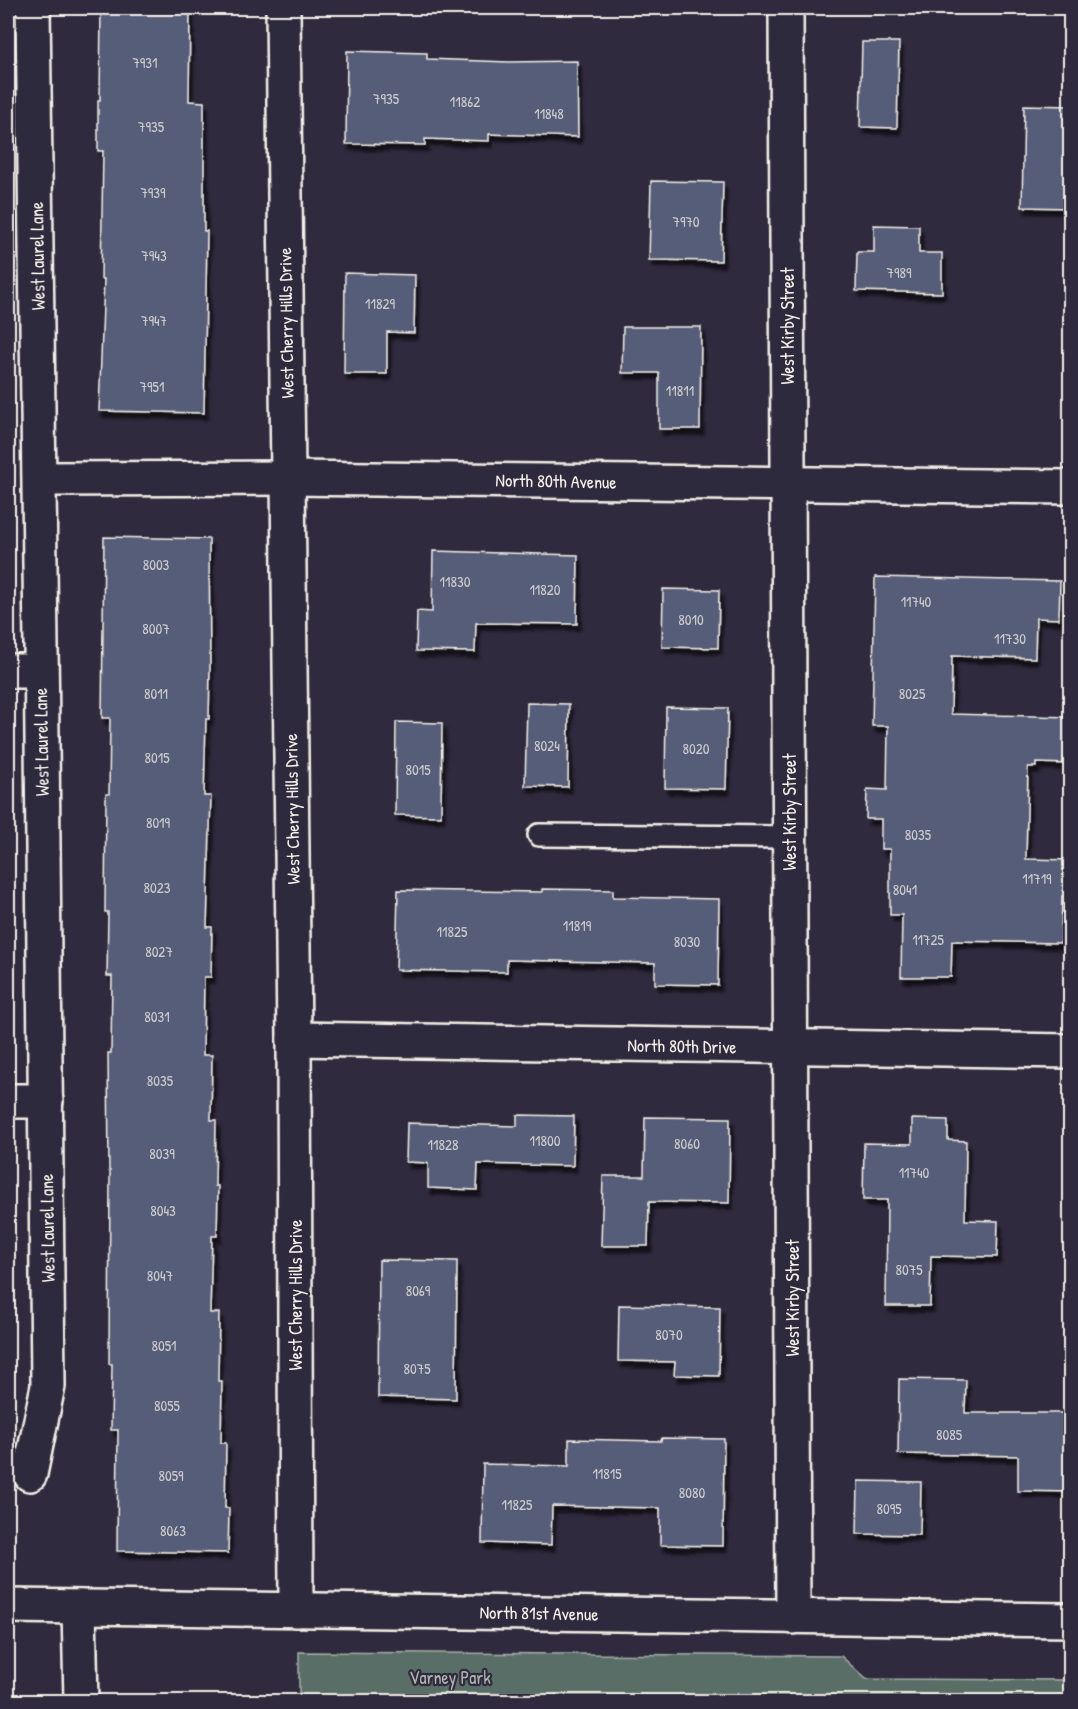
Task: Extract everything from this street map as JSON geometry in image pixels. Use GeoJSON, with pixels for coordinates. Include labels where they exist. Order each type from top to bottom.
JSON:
{"type":"FeatureCollection","features":[{"type":"Feature","properties":{"kind":"street","name":"West Laurel Lane"},"geometry":{"type":"LineString","coordinates":[[30,1474],[48,1386],[40,671],[41,479],[33,8]]}},
{"type":"Feature","properties":{"kind":"street","name":"West Cherry Hills Drive"},"geometry":{"type":"LineString","coordinates":[[283,8],[294,1039],[296,1610]]}},
{"type":"Feature","properties":{"kind":"street","name":"West Kirby Street"},"geometry":{"type":"LineString","coordinates":[[786,8],[793,1617]]}},
{"type":"Feature","properties":{"kind":"street","name":"North 80th Avenue"},"geometry":{"type":"LineString","coordinates":[[41,479],[288,478],[1071,487]]}},
{"type":"Feature","properties":{"kind":"street"},"geometry":{"type":"LineString","coordinates":[[8,671],[40,671]]}},
{"type":"Feature","properties":{"kind":"street","name":"North 80th Drive"},"geometry":{"type":"LineString","coordinates":[[294,1039],[1071,1051]]}},
{"type":"Feature","properties":{"kind":"street"},"geometry":{"type":"LineString","coordinates":[[8,1101],[46,1101]]}},
{"type":"Feature","properties":{"kind":"street","name":"North 81st Avenue"},"geometry":{"type":"LineString","coordinates":[[8,1606],[1071,1620]]}},
{"type":"Feature","properties":{"kind":"street"},"geometry":{"type":"LineString","coordinates":[[79,1607],[81,1701]]}},
{"type":"Feature","properties":{"kind":"lane"},"geometry":{"type":"LineString","coordinates":[[539,836],[789,837]]}},
{"type":"Feature","properties":{"kind":"green space","name":"Varney Park"},"geometry":{"type":"Polygon","coordinates":[[[299,1652],[841,1656],[866,1679],[1070,1680],[1070,1701],[299,1701],[299,1652]]]}},
{"type":"Feature","properties":{"kind":"building"},"geometry":{"type":"Polygon","coordinates":[[[101,8],[190,8],[189,101],[204,102],[204,231],[207,231],[204,413],[99,411],[104,279],[101,279],[103,151],[98,151],[101,8]]]}},
{"type":"Feature","properties":{"kind":"building"},"geometry":{"type":"Polygon","coordinates":[[[862,42],[899,42],[897,128],[860,127],[862,42]]]}},
{"type":"Feature","properties":{"kind":"building"},"geometry":{"type":"Polygon","coordinates":[[[347,51],[427,53],[427,59],[509,62],[577,61],[578,137],[489,134],[489,141],[425,139],[425,145],[346,144],[347,51]]]}},
{"type":"Feature","properties":{"kind":"building"},"geometry":{"type":"Polygon","coordinates":[[[1024,105],[1071,106],[1071,208],[1022,207],[1024,105]]]}},
{"type":"Feature","properties":{"kind":"building"},"geometry":{"type":"Polygon","coordinates":[[[651,181],[723,182],[721,261],[649,260],[651,181]]]}},
{"type":"Feature","properties":{"kind":"building"},"geometry":{"type":"Polygon","coordinates":[[[874,225],[919,226],[919,253],[942,253],[942,293],[856,291],[857,252],[874,252],[874,225]]]}},
{"type":"Feature","properties":{"kind":"building"},"geometry":{"type":"Polygon","coordinates":[[[345,273],[415,275],[414,333],[387,332],[387,374],[344,374],[345,273]]]}},
{"type":"Feature","properties":{"kind":"building"},"geometry":{"type":"Polygon","coordinates":[[[623,327],[701,327],[700,429],[659,429],[659,373],[622,373],[623,327]]]}},
{"type":"Feature","properties":{"kind":"building"},"geometry":{"type":"Polygon","coordinates":[[[104,537],[209,539],[210,668],[204,796],[211,796],[207,927],[212,927],[211,977],[204,977],[203,1055],[212,1055],[211,1120],[216,1120],[217,1236],[212,1236],[210,1313],[219,1313],[218,1381],[222,1381],[221,1443],[226,1443],[225,1508],[229,1508],[228,1553],[117,1551],[118,1430],[111,1430],[112,1364],[109,1364],[108,1053],[111,1053],[112,976],[107,976],[108,912],[105,912],[106,794],[109,794],[110,718],[102,718],[104,537]]]}},
{"type":"Feature","properties":{"kind":"building"},"geometry":{"type":"Polygon","coordinates":[[[433,551],[578,555],[577,624],[476,623],[475,652],[416,651],[417,611],[432,612],[433,551]]]}},
{"type":"Feature","properties":{"kind":"building"},"geometry":{"type":"Polygon","coordinates":[[[875,577],[1060,581],[1059,619],[1036,618],[1035,658],[952,656],[951,714],[1071,717],[1071,764],[1036,763],[1036,767],[1028,767],[1026,859],[1071,860],[1071,896],[1062,896],[1061,943],[952,941],[951,977],[901,977],[902,915],[890,915],[890,849],[881,849],[881,819],[866,819],[867,789],[887,790],[888,726],[872,726],[875,577]]]}},
{"type":"Feature","properties":{"kind":"building"},"geometry":{"type":"Polygon","coordinates":[[[663,589],[719,590],[718,648],[662,647],[663,589]]]}},
{"type":"Feature","properties":{"kind":"building"},"geometry":{"type":"Polygon","coordinates":[[[527,703],[569,704],[568,787],[525,786],[527,703]]]}},
{"type":"Feature","properties":{"kind":"building"},"geometry":{"type":"Polygon","coordinates":[[[666,707],[728,708],[726,789],[665,788],[666,707]]]}},
{"type":"Feature","properties":{"kind":"building"},"geometry":{"type":"Polygon","coordinates":[[[396,722],[442,723],[441,816],[395,815],[396,722]]]}},
{"type":"Feature","properties":{"kind":"building"},"geometry":{"type":"Polygon","coordinates":[[[542,889],[613,890],[613,897],[719,899],[718,985],[655,984],[655,963],[507,960],[507,972],[396,970],[398,890],[542,892],[542,889]]]}},
{"type":"Feature","properties":{"kind":"building"},"geometry":{"type":"Polygon","coordinates":[[[517,1115],[574,1116],[573,1166],[478,1164],[477,1190],[428,1188],[428,1163],[406,1162],[407,1123],[517,1126],[517,1115]]]}},
{"type":"Feature","properties":{"kind":"building"},"geometry":{"type":"Polygon","coordinates":[[[645,1117],[730,1118],[729,1203],[649,1202],[648,1246],[601,1246],[603,1176],[644,1176],[645,1117]]]}},
{"type":"Feature","properties":{"kind":"building"},"geometry":{"type":"Polygon","coordinates":[[[912,1119],[948,1120],[948,1140],[966,1141],[965,1220],[998,1221],[997,1257],[931,1256],[930,1306],[886,1306],[887,1200],[863,1200],[864,1143],[912,1144],[912,1119]]]}},
{"type":"Feature","properties":{"kind":"building"},"geometry":{"type":"Polygon","coordinates":[[[379,1260],[457,1261],[456,1399],[378,1397],[379,1260]]]}},
{"type":"Feature","properties":{"kind":"building"},"geometry":{"type":"Polygon","coordinates":[[[619,1305],[720,1307],[719,1376],[674,1375],[675,1362],[618,1361],[619,1305]]]}},
{"type":"Feature","properties":{"kind":"building"},"geometry":{"type":"Polygon","coordinates":[[[899,1379],[966,1380],[965,1413],[1071,1413],[1071,1492],[1018,1491],[1018,1456],[898,1454],[899,1379]]]}},
{"type":"Feature","properties":{"kind":"building"},"geometry":{"type":"Polygon","coordinates":[[[662,1438],[724,1439],[723,1546],[660,1545],[660,1508],[552,1506],[551,1545],[482,1543],[483,1464],[569,1466],[569,1439],[661,1441],[662,1438]]]}},
{"type":"Feature","properties":{"kind":"building"},"geometry":{"type":"Polygon","coordinates":[[[858,1481],[921,1482],[920,1535],[857,1534],[858,1481]]]}}]}
